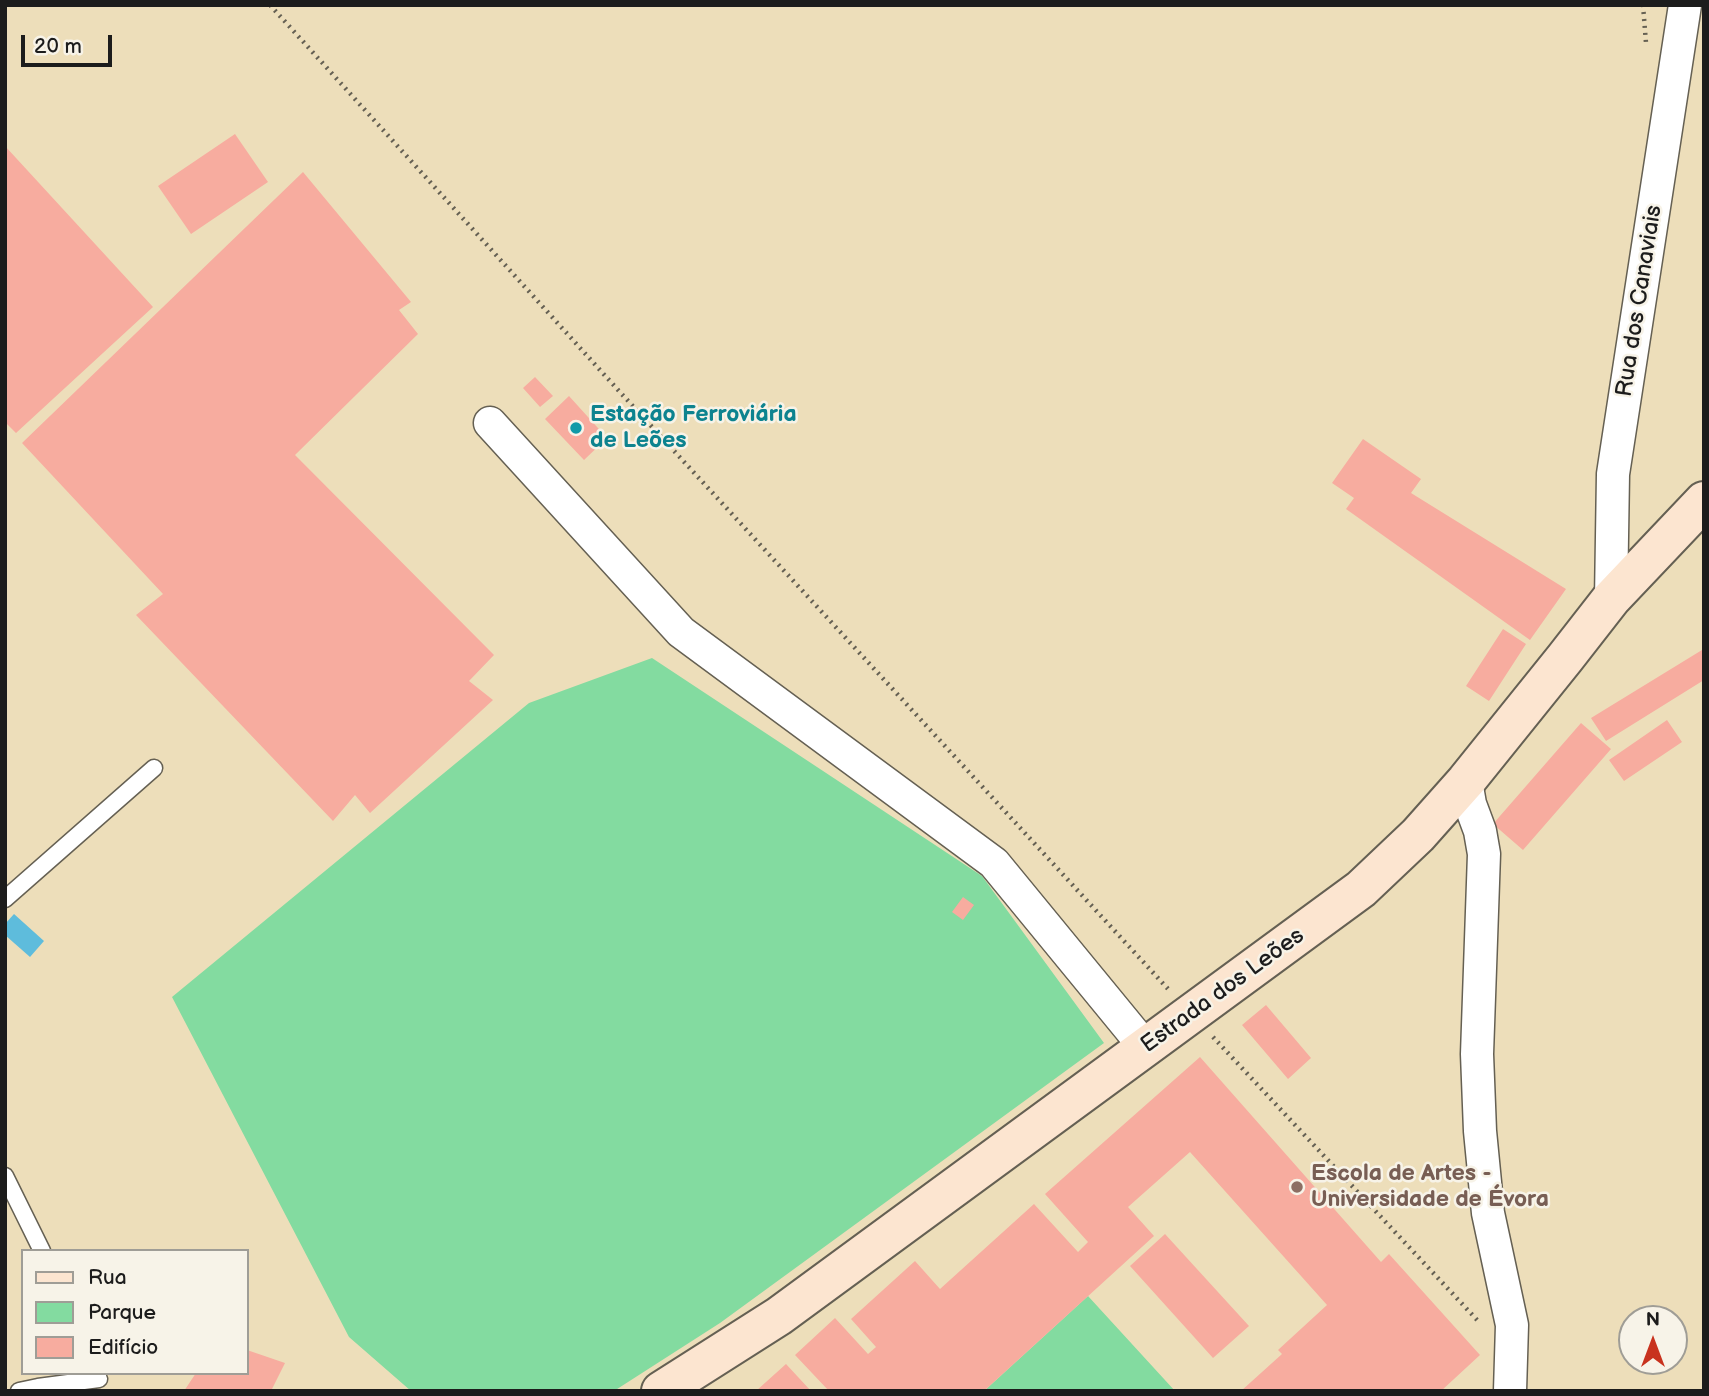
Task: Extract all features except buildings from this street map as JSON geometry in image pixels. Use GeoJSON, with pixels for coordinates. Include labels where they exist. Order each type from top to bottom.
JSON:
{"type":"FeatureCollection","features":[{"type":"Feature","properties":{"kind":"main road","name":"Estrada dos Leões"},"geometry":{"type":"LineString","coordinates":[[661,1391],[779,1316],[1360,889],[1418,835],[1466,781],[1611,599],[1704,501]]}},
{"type":"Feature","properties":{"kind":"street","name":"Rua dos Canaviais"},"geometry":{"type":"LineString","coordinates":[[1611,599],[1614,474],[1685,5]]}},
{"type":"Feature","properties":{"kind":"street"},"geometry":{"type":"LineString","coordinates":[[490,423],[681,632],[994,863],[1145,1047]]}},
{"type":"Feature","properties":{"kind":"street"},"geometry":{"type":"LineString","coordinates":[[1466,781],[1484,854],[1477,1054],[1480,1131],[1488,1213],[1512,1325],[1510,1391]]}},
{"type":"Feature","properties":{"kind":"lane"},"geometry":{"type":"LineString","coordinates":[[5,899],[154,768]]}},
{"type":"Feature","properties":{"kind":"lane"},"geometry":{"type":"LineString","coordinates":[[5,1176],[40,1249]]}},
{"type":"Feature","properties":{"kind":"lane"},"geometry":{"type":"LineString","coordinates":[[19,1391],[100,1381]]}},
{"type":"Feature","properties":{"kind":"path"},"geometry":{"type":"LineString","coordinates":[[271,5],[610,381],[1191,1014],[1512,1358]]}},
{"type":"Feature","properties":{"kind":"green space"},"geometry":{"type":"Polygon","coordinates":[[[652,658],[982,876],[1104,1043],[720,1323],[614,1391],[411,1391],[349,1337],[172,997],[529,703],[652,658]]]}},
{"type":"Feature","properties":{"kind":"green space"},"geometry":{"type":"Polygon","coordinates":[[[1088,1296],[1175,1391],[984,1391],[1088,1296]]]}},
{"type":"Feature","properties":{"kind":"water"},"geometry":{"type":"Polygon","coordinates":[[[14,914],[44,941],[30,957],[5,935],[5,924],[14,914]]]}},
{"type":"Feature","properties":{"kind":"place","name":"Estação Ferroviária de Leões"},"geometry":{"type":"Point","coordinates":[576,428]}},
{"type":"Feature","properties":{"kind":"place","name":"Escola de Artes - Universidade de Évora"},"geometry":{"type":"Point","coordinates":[1297,1187]}}]}
